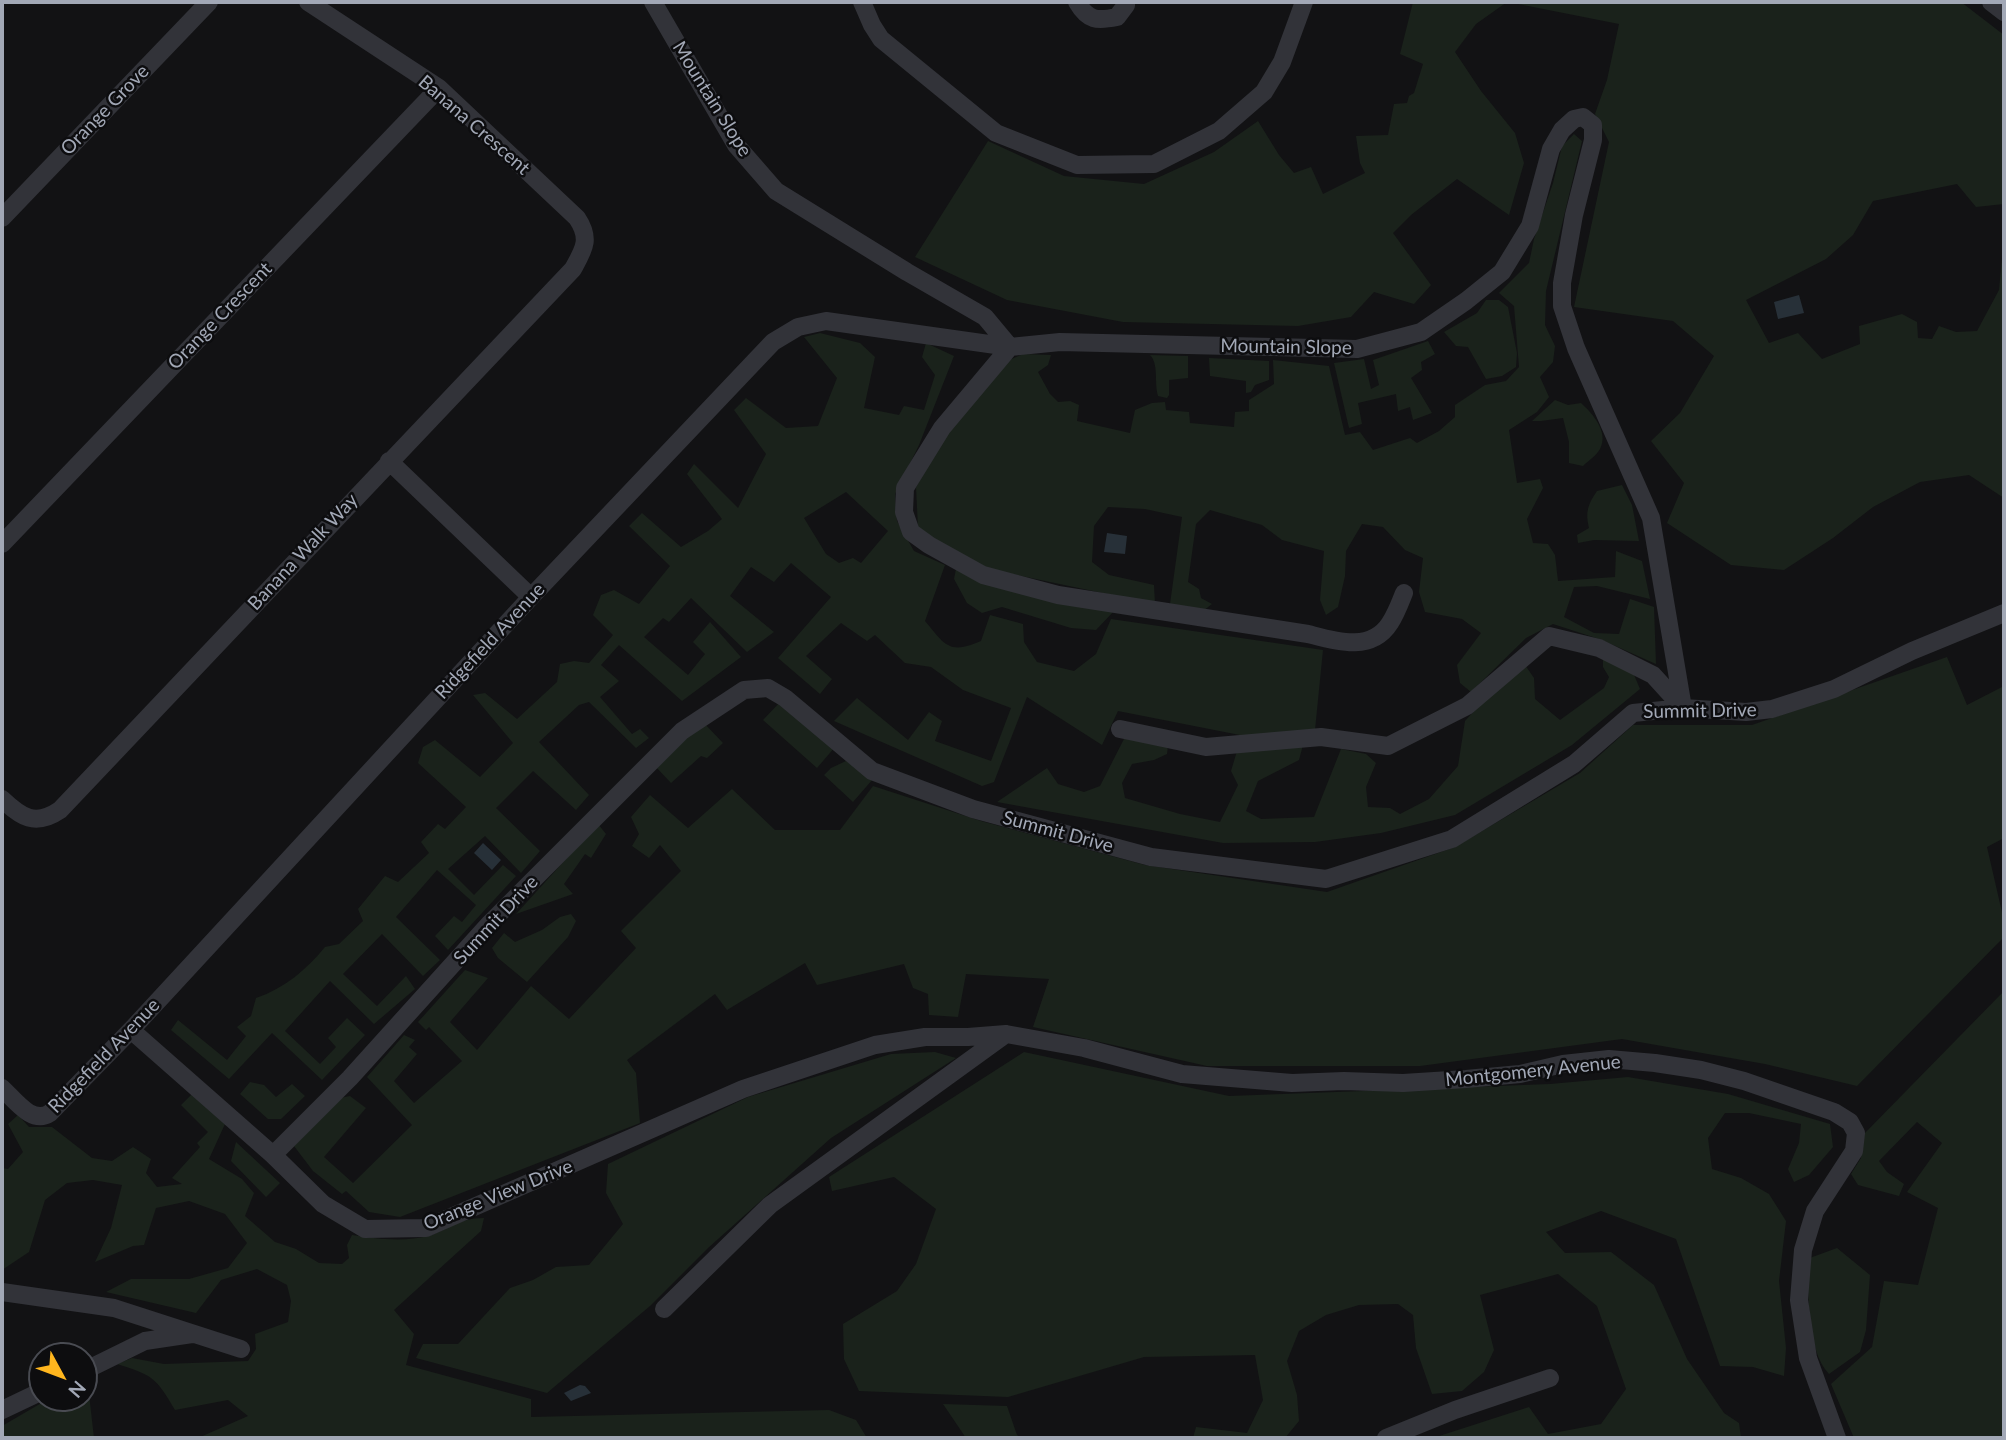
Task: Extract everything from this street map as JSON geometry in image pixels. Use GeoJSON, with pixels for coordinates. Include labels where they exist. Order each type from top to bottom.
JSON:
{"type":"FeatureCollection","features":[{"type":"Feature","properties":{"kind":"street","name":"Orange Grove"},"geometry":{"type":"LineString","coordinates":[[2,218],[209,2]]}},
{"type":"Feature","properties":{"kind":"street","name":"Banana Crescent"},"geometry":{"type":"LineString","coordinates":[[308,2],[439,88],[577,218],[583,228],[586,242]]}},
{"type":"Feature","properties":{"kind":"street","name":"Mountain Slope"},"geometry":{"type":"LineString","coordinates":[[653,2],[736,145],[776,191],[985,317],[1010,347],[1060,342],[1357,349],[1421,331],[1466,301],[1502,272],[1530,226],[1551,149],[1562,130],[1573,119],[1583,117],[1592,125],[1593,140],[1574,215],[1562,283],[1562,306],[1576,348],[1651,517],[1683,708]]}},
{"type":"Feature","properties":{"kind":"street"},"geometry":{"type":"LineString","coordinates":[[862,2],[881,39],[996,134],[1077,165],[1154,164],[1219,131],[1264,92],[1282,62],[1304,2]]}},
{"type":"Feature","properties":{"kind":"street"},"geometry":{"type":"LineString","coordinates":[[1077,2],[1083,13],[1099,20],[1117,17],[1126,5],[1125,2]]}},
{"type":"Feature","properties":{"kind":"street"},"geometry":{"type":"LineString","coordinates":[[1991,2],[2004,12]]}},
{"type":"Feature","properties":{"kind":"street","name":"Orange Crescent"},"geometry":{"type":"LineString","coordinates":[[2,544],[439,88]]}},
{"type":"Feature","properties":{"kind":"street","name":"Banana Walk Way"},"geometry":{"type":"LineString","coordinates":[[2,799],[25,817],[50,817],[60,810],[573,269],[586,242]]}},
{"type":"Feature","properties":{"kind":"street","name":"Ridgefield Avenue"},"geometry":{"type":"LineString","coordinates":[[2,1088],[28,1112],[41,1117],[50,1113],[131,1030],[531,597],[772,342],[798,327],[826,321],[1010,347]]}},
{"type":"Feature","properties":{"kind":"street"},"geometry":{"type":"LineString","coordinates":[[1010,347],[942,428],[905,488],[904,512],[911,532],[929,545],[983,575],[1058,595],[1308,634],[1344,643],[1361,643],[1379,635],[1390,625],[1405,593]]}},
{"type":"Feature","properties":{"kind":"street"},"geometry":{"type":"LineString","coordinates":[[389,461],[531,597]]}},
{"type":"Feature","properties":{"kind":"street","name":"Summit Drive"},"geometry":{"type":"LineString","coordinates":[[273,1155],[349,1078],[490,923],[682,731],[744,690],[768,688],[785,698],[872,771],[973,809],[1151,857],[1326,879],[1452,839],[1574,764],[1633,713],[1683,708],[1746,712],[1772,709],[1834,689],[1912,651],[2004,613]]}},
{"type":"Feature","properties":{"kind":"street"},"geometry":{"type":"LineString","coordinates":[[1120,729],[1206,747],[1321,737],[1388,746],[1467,706],[1549,636],[1599,648],[1653,675],[1683,708]]}},
{"type":"Feature","properties":{"kind":"street","name":"Orange View Drive"},"geometry":{"type":"LineString","coordinates":[[131,1030],[273,1155],[323,1204],[365,1229],[426,1228],[743,1089],[875,1045]]}},
{"type":"Feature","properties":{"kind":"street"},"geometry":{"type":"LineString","coordinates":[[664,1309],[769,1205],[1006,1034]]}},
{"type":"Feature","properties":{"kind":"street","name":"Montgomery Avenue"},"geometry":{"type":"LineString","coordinates":[[875,1045],[925,1037],[1006,1034],[1084,1048],[1182,1074],[1292,1083],[1402,1083],[1520,1074],[1563,1064],[1609,1059],[1655,1062],[1744,1081],[1835,1112],[1850,1122],[1856,1133],[1854,1152],[1815,1212],[1803,1250],[1799,1300],[1808,1358],[1837,1438]]}},
{"type":"Feature","properties":{"kind":"street"},"geometry":{"type":"LineString","coordinates":[[2,1292],[114,1308],[241,1349]]}},
{"type":"Feature","properties":{"kind":"street"},"geometry":{"type":"LineString","coordinates":[[98,1364],[145,1341],[196,1333]]}},
{"type":"Feature","properties":{"kind":"street"},"geometry":{"type":"LineString","coordinates":[[1386,1438],[1455,1410],[1550,1378]]}},
{"type":"Feature","properties":{"kind":"street"},"geometry":{"type":"LineString","coordinates":[[2,1410],[28,1398]]}},
{"type":"Feature","properties":{"kind":"shaded area"},"geometry":{"type":"Polygon","coordinates":[[[1413,2],[1507,2],[1476,24],[1455,52],[1481,91],[1515,133],[1524,163],[1509,215],[1457,179],[1411,215],[1393,233],[1431,285],[1414,304],[1374,292],[1351,317],[1298,326],[1123,322],[1007,300],[915,257],[988,141],[1064,176],[1144,184],[1214,152],[1258,121],[1294,173],[1311,167],[1323,194],[1365,173],[1360,163],[1356,136],[1388,135],[1394,104],[1407,103],[1409,96],[1414,93],[1423,64],[1400,54],[1413,2]]]}},
{"type":"Feature","properties":{"kind":"shaded area"},"geometry":{"type":"Polygon","coordinates":[[[1508,2],[1961,2],[2004,35],[2004,204],[1976,207],[1957,184],[1873,201],[1853,235],[1826,259],[1746,300],[1769,343],[1798,333],[1822,359],[1860,344],[1859,326],[1902,314],[1917,322],[1918,338],[1932,339],[1939,326],[1956,332],[1977,331],[1999,290],[2004,237],[2004,498],[1969,475],[1920,482],[1873,507],[1833,538],[1784,570],[1731,565],[1667,523],[1684,483],[1651,441],[1680,413],[1714,356],[1673,321],[1574,307],[1609,142],[1595,114],[1607,80],[1619,24],[1508,2]]]}},
{"type":"Feature","properties":{"kind":"shaded area"},"geometry":{"type":"Polygon","coordinates":[[[1574,134],[1582,141],[1546,291],[1545,325],[1555,346],[1553,362],[1540,377],[1549,397],[1537,412],[1509,430],[1517,483],[1540,479],[1543,488],[1527,519],[1533,543],[1548,544],[1555,555],[1558,581],[1615,577],[1616,551],[1642,561],[1650,599],[1597,586],[1574,587],[1564,617],[1594,633],[1619,634],[1630,599],[1654,607],[1656,664],[1602,640],[1553,624],[1526,638],[1471,692],[1460,683],[1457,665],[1481,633],[1462,619],[1425,612],[1419,592],[1423,558],[1405,550],[1383,527],[1362,524],[1346,551],[1345,576],[1338,607],[1326,615],[1320,600],[1324,551],[1282,540],[1262,525],[1210,510],[1196,524],[1188,582],[1199,589],[1201,598],[1212,604],[1203,611],[1170,604],[1182,517],[1145,509],[1108,507],[1094,526],[1092,562],[1109,575],[1154,585],[1155,604],[988,569],[947,548],[918,528],[916,487],[953,421],[1007,361],[1023,354],[1051,355],[1048,365],[1038,372],[1050,394],[1058,402],[1070,401],[1079,405],[1077,421],[1130,433],[1135,410],[1152,403],[1165,402],[1166,410],[1189,412],[1190,423],[1234,427],[1235,412],[1249,411],[1249,400],[1274,384],[1273,360],[1329,366],[1345,435],[1360,432],[1373,450],[1410,438],[1417,443],[1439,431],[1455,417],[1455,405],[1485,385],[1506,381],[1519,367],[1514,306],[1499,293],[1529,263],[1562,146],[1574,134]]]}},
{"type":"Feature","properties":{"kind":"shaded area"},"geometry":{"type":"Polygon","coordinates":[[[1799,295],[1804,313],[1778,319],[1774,302],[1799,295]]]}},
{"type":"Feature","properties":{"kind":"shaded area"},"geometry":{"type":"Polygon","coordinates":[[[1486,300],[1499,300],[1508,307],[1517,353],[1516,367],[1502,376],[1486,379],[1468,347],[1456,346],[1444,332],[1477,313],[1486,300]]]}},
{"type":"Feature","properties":{"kind":"shaded area"},"geometry":{"type":"Polygon","coordinates":[[[820,333],[860,343],[875,357],[864,408],[899,415],[904,406],[924,410],[935,375],[922,357],[926,343],[954,356],[919,445],[895,494],[897,521],[914,551],[945,565],[925,621],[943,642],[962,647],[981,641],[990,615],[1023,624],[1024,642],[1037,662],[1074,671],[1096,654],[1111,619],[1323,650],[1315,730],[1255,738],[1118,711],[1102,745],[1027,697],[994,782],[982,786],[834,721],[857,698],[908,740],[929,712],[942,721],[935,741],[991,761],[1011,708],[963,690],[931,667],[905,663],[875,635],[867,641],[841,623],[806,656],[832,679],[820,694],[778,658],[831,597],[791,563],[774,582],[751,567],[730,596],[774,632],[747,652],[691,598],[669,622],[663,618],[644,637],[688,675],[705,654],[693,642],[710,622],[741,657],[682,701],[619,645],[601,665],[619,681],[600,697],[632,734],[640,729],[649,738],[636,748],[589,702],[579,705],[539,742],[589,795],[576,810],[533,771],[496,808],[540,851],[521,873],[485,836],[448,869],[474,895],[503,865],[516,876],[448,950],[435,936],[454,916],[462,922],[476,905],[437,870],[396,917],[440,960],[423,976],[382,934],[343,974],[377,1006],[406,976],[415,989],[374,1024],[330,981],[285,1031],[320,1064],[336,1047],[328,1038],[347,1018],[365,1035],[322,1080],[272,1033],[229,1079],[171,1030],[178,1020],[227,1060],[246,1036],[237,1027],[251,1016],[256,998],[294,977],[325,947],[339,944],[363,921],[358,909],[385,876],[398,882],[429,853],[421,842],[438,824],[445,829],[466,807],[418,763],[423,747],[435,740],[480,777],[513,743],[473,695],[485,693],[517,719],[557,682],[560,664],[574,661],[589,663],[613,635],[593,615],[601,595],[614,590],[639,604],[670,566],[629,526],[642,513],[681,547],[722,519],[687,474],[694,464],[738,508],[766,454],[734,410],[746,398],[786,428],[818,426],[837,378],[804,337],[820,333]],[[846,492],[804,518],[826,554],[839,563],[853,558],[861,563],[888,531],[846,492]]]}},
{"type":"Feature","properties":{"kind":"shaded area"},"geometry":{"type":"Polygon","coordinates":[[[1428,341],[1435,354],[1421,362],[1422,370],[1411,378],[1432,413],[1413,420],[1410,407],[1398,411],[1396,394],[1358,403],[1362,424],[1349,428],[1334,363],[1364,359],[1371,389],[1379,385],[1373,360],[1428,341]]]}},
{"type":"Feature","properties":{"kind":"shaded area"},"geometry":{"type":"Polygon","coordinates":[[[1150,355],[1188,356],[1188,378],[1169,380],[1167,398],[1158,396],[1154,363],[1150,355]]]}},
{"type":"Feature","properties":{"kind":"shaded area"},"geometry":{"type":"Polygon","coordinates":[[[1209,358],[1269,361],[1269,380],[1255,385],[1251,392],[1246,393],[1246,381],[1210,376],[1209,358]]]}},
{"type":"Feature","properties":{"kind":"shaded area"},"geometry":{"type":"Polygon","coordinates":[[[1555,400],[1568,405],[1581,403],[1595,418],[1601,430],[1603,436],[1600,449],[1583,466],[1569,463],[1569,442],[1563,418],[1532,421],[1555,400]]]}},
{"type":"Feature","properties":{"kind":"shaded area"},"geometry":{"type":"Polygon","coordinates":[[[1622,485],[1632,505],[1639,541],[1594,540],[1578,543],[1577,535],[1589,528],[1588,508],[1597,491],[1622,485]]]}},
{"type":"Feature","properties":{"kind":"shaded area"},"geometry":{"type":"Polygon","coordinates":[[[1107,533],[1127,536],[1125,554],[1104,552],[1107,533]]]}},
{"type":"Feature","properties":{"kind":"shaded area"},"geometry":{"type":"Polygon","coordinates":[[[956,569],[1115,610],[1096,630],[1071,628],[1002,607],[982,613],[967,603],[954,579],[956,569]]]}},
{"type":"Feature","properties":{"kind":"shaded area"},"geometry":{"type":"Polygon","coordinates":[[[1947,657],[1967,705],[2004,686],[2004,838],[1987,847],[2004,921],[2004,937],[1857,1086],[1765,1064],[1622,1039],[1420,1066],[1207,1066],[1033,1027],[1049,979],[966,974],[958,1017],[929,1015],[928,994],[913,988],[904,964],[817,985],[805,963],[727,1010],[715,994],[627,1060],[636,1073],[640,1123],[400,1217],[369,1212],[346,1191],[342,1194],[313,1171],[294,1146],[340,1098],[350,1096],[366,1108],[324,1157],[353,1183],[412,1125],[367,1077],[404,1035],[415,1040],[409,1047],[417,1054],[394,1081],[414,1103],[462,1061],[429,1027],[426,1030],[418,1022],[465,970],[488,978],[450,1022],[477,1050],[531,986],[569,1019],[636,948],[621,931],[681,871],[660,845],[649,858],[632,846],[639,834],[631,817],[650,795],[688,828],[732,789],[775,830],[840,830],[873,786],[981,821],[1145,865],[1327,892],[1455,847],[1580,773],[1633,725],[1752,725],[1947,657]]]}},
{"type":"Feature","properties":{"kind":"shaded area"},"geometry":{"type":"Polygon","coordinates":[[[1603,658],[1632,670],[1640,689],[1572,745],[1455,815],[1381,833],[1315,842],[1223,843],[997,802],[1047,768],[1058,784],[1084,792],[1100,786],[1125,737],[1168,745],[1167,754],[1154,760],[1132,764],[1122,783],[1125,798],[1180,814],[1220,822],[1238,785],[1231,771],[1237,751],[1303,745],[1299,760],[1258,781],[1246,811],[1261,819],[1314,817],[1341,749],[1366,754],[1376,763],[1366,787],[1368,807],[1390,808],[1400,814],[1429,799],[1458,766],[1465,721],[1486,698],[1525,665],[1534,678],[1535,699],[1560,720],[1604,688],[1609,677],[1603,667],[1603,658]]]}},
{"type":"Feature","properties":{"kind":"shaded area"},"geometry":{"type":"Polygon","coordinates":[[[782,700],[835,747],[817,768],[763,720],[782,700]]]}},
{"type":"Feature","properties":{"kind":"shaded area"},"geometry":{"type":"Polygon","coordinates":[[[703,722],[723,743],[707,758],[701,756],[671,783],[655,766],[703,722]]]}},
{"type":"Feature","properties":{"kind":"shaded area"},"geometry":{"type":"Polygon","coordinates":[[[846,761],[873,779],[853,802],[824,775],[831,768],[846,761]]]}},
{"type":"Feature","properties":{"kind":"shaded area"},"geometry":{"type":"Polygon","coordinates":[[[598,824],[606,834],[591,858],[585,854],[564,884],[573,894],[516,914],[598,824]]]}},
{"type":"Feature","properties":{"kind":"shaded area"},"geometry":{"type":"Polygon","coordinates":[[[483,843],[501,860],[492,870],[474,853],[483,843]]]}},
{"type":"Feature","properties":{"kind":"shaded area"},"geometry":{"type":"Polygon","coordinates":[[[571,914],[576,921],[568,937],[527,982],[498,958],[492,948],[504,933],[515,942],[542,930],[560,917],[571,914]]]}},
{"type":"Feature","properties":{"kind":"shaded area"},"geometry":{"type":"Polygon","coordinates":[[[2004,991],[2004,1438],[1854,1438],[1831,1384],[1872,1347],[1884,1281],[1918,1285],[1938,1208],[1907,1192],[1942,1143],[1917,1122],[1879,1161],[1887,1172],[1904,1184],[1899,1196],[1858,1185],[1851,1174],[1861,1158],[1864,1134],[2004,991]]]}},
{"type":"Feature","properties":{"kind":"shaded area"},"geometry":{"type":"Polygon","coordinates":[[[935,1052],[956,1058],[831,1138],[708,1248],[650,1306],[547,1393],[416,1358],[423,1344],[458,1344],[510,1288],[533,1280],[556,1267],[589,1265],[623,1224],[606,1193],[608,1164],[748,1097],[891,1054],[935,1052]]]}},
{"type":"Feature","properties":{"kind":"shaded area"},"geometry":{"type":"Polygon","coordinates":[[[1024,1052],[1229,1096],[1550,1084],[1628,1077],[1728,1094],[1830,1124],[1833,1147],[1809,1175],[1794,1182],[1788,1169],[1799,1143],[1801,1124],[1749,1113],[1725,1113],[1708,1138],[1712,1169],[1741,1178],[1769,1194],[1786,1221],[1779,1281],[1786,1348],[1784,1376],[1753,1367],[1720,1366],[1676,1239],[1601,1211],[1546,1232],[1565,1253],[1611,1252],[1654,1285],[1687,1359],[1724,1413],[1739,1423],[1741,1438],[1433,1438],[1529,1407],[1548,1434],[1601,1424],[1626,1389],[1597,1306],[1558,1274],[1480,1295],[1494,1350],[1484,1372],[1462,1391],[1432,1394],[1416,1348],[1413,1315],[1398,1304],[1359,1305],[1326,1315],[1299,1331],[1287,1361],[1297,1395],[1299,1421],[1285,1438],[1193,1438],[1196,1427],[1247,1433],[1263,1400],[1255,1355],[1144,1357],[1008,1397],[859,1391],[844,1359],[843,1324],[897,1291],[916,1264],[936,1209],[894,1177],[832,1191],[829,1177],[1024,1052]]]}},
{"type":"Feature","properties":{"kind":"shaded area"},"geometry":{"type":"Polygon","coordinates":[[[250,1082],[264,1085],[276,1097],[292,1084],[305,1096],[281,1119],[268,1119],[240,1094],[250,1082]]]}},
{"type":"Feature","properties":{"kind":"shaded area"},"geometry":{"type":"Polygon","coordinates":[[[192,1094],[225,1124],[209,1159],[242,1179],[254,1193],[245,1216],[275,1242],[296,1249],[319,1263],[342,1264],[349,1258],[347,1245],[352,1235],[390,1239],[419,1238],[461,1222],[484,1218],[481,1231],[394,1310],[414,1334],[406,1365],[531,1399],[531,1417],[829,1410],[856,1420],[867,1438],[198,1438],[248,1416],[228,1400],[175,1410],[163,1390],[152,1379],[117,1364],[132,1358],[164,1364],[248,1361],[256,1349],[255,1334],[288,1322],[291,1301],[287,1285],[257,1269],[221,1280],[196,1313],[106,1292],[131,1279],[189,1279],[228,1268],[247,1243],[225,1214],[189,1201],[156,1208],[144,1245],[133,1246],[95,1262],[111,1228],[122,1185],[93,1180],[67,1183],[45,1200],[29,1252],[2,1270],[2,1168],[8,1169],[23,1152],[8,1124],[18,1115],[29,1127],[52,1127],[92,1158],[112,1161],[133,1147],[151,1159],[146,1173],[157,1187],[182,1184],[172,1178],[200,1147],[197,1143],[208,1132],[181,1105],[192,1094]]]}},
{"type":"Feature","properties":{"kind":"shaded area"},"geometry":{"type":"Polygon","coordinates":[[[236,1142],[280,1183],[266,1197],[231,1161],[236,1142]]]}},
{"type":"Feature","properties":{"kind":"shaded area"},"geometry":{"type":"Polygon","coordinates":[[[1837,1248],[1870,1275],[1866,1330],[1860,1352],[1829,1374],[1816,1351],[1812,1336],[1807,1259],[1837,1248]]]}},
{"type":"Feature","properties":{"kind":"shaded area"},"geometry":{"type":"Polygon","coordinates":[[[580,1385],[585,1386],[591,1393],[571,1401],[564,1393],[580,1385]]]}},
{"type":"Feature","properties":{"kind":"shaded area"},"geometry":{"type":"Polygon","coordinates":[[[943,1404],[1007,1406],[1017,1435],[1022,1438],[966,1438],[943,1404]]]}},
{"type":"Feature","properties":{"kind":"shaded area"},"geometry":{"type":"Polygon","coordinates":[[[28,1411],[91,1412],[94,1438],[2,1438],[2,1426],[28,1411]]]}}]}
